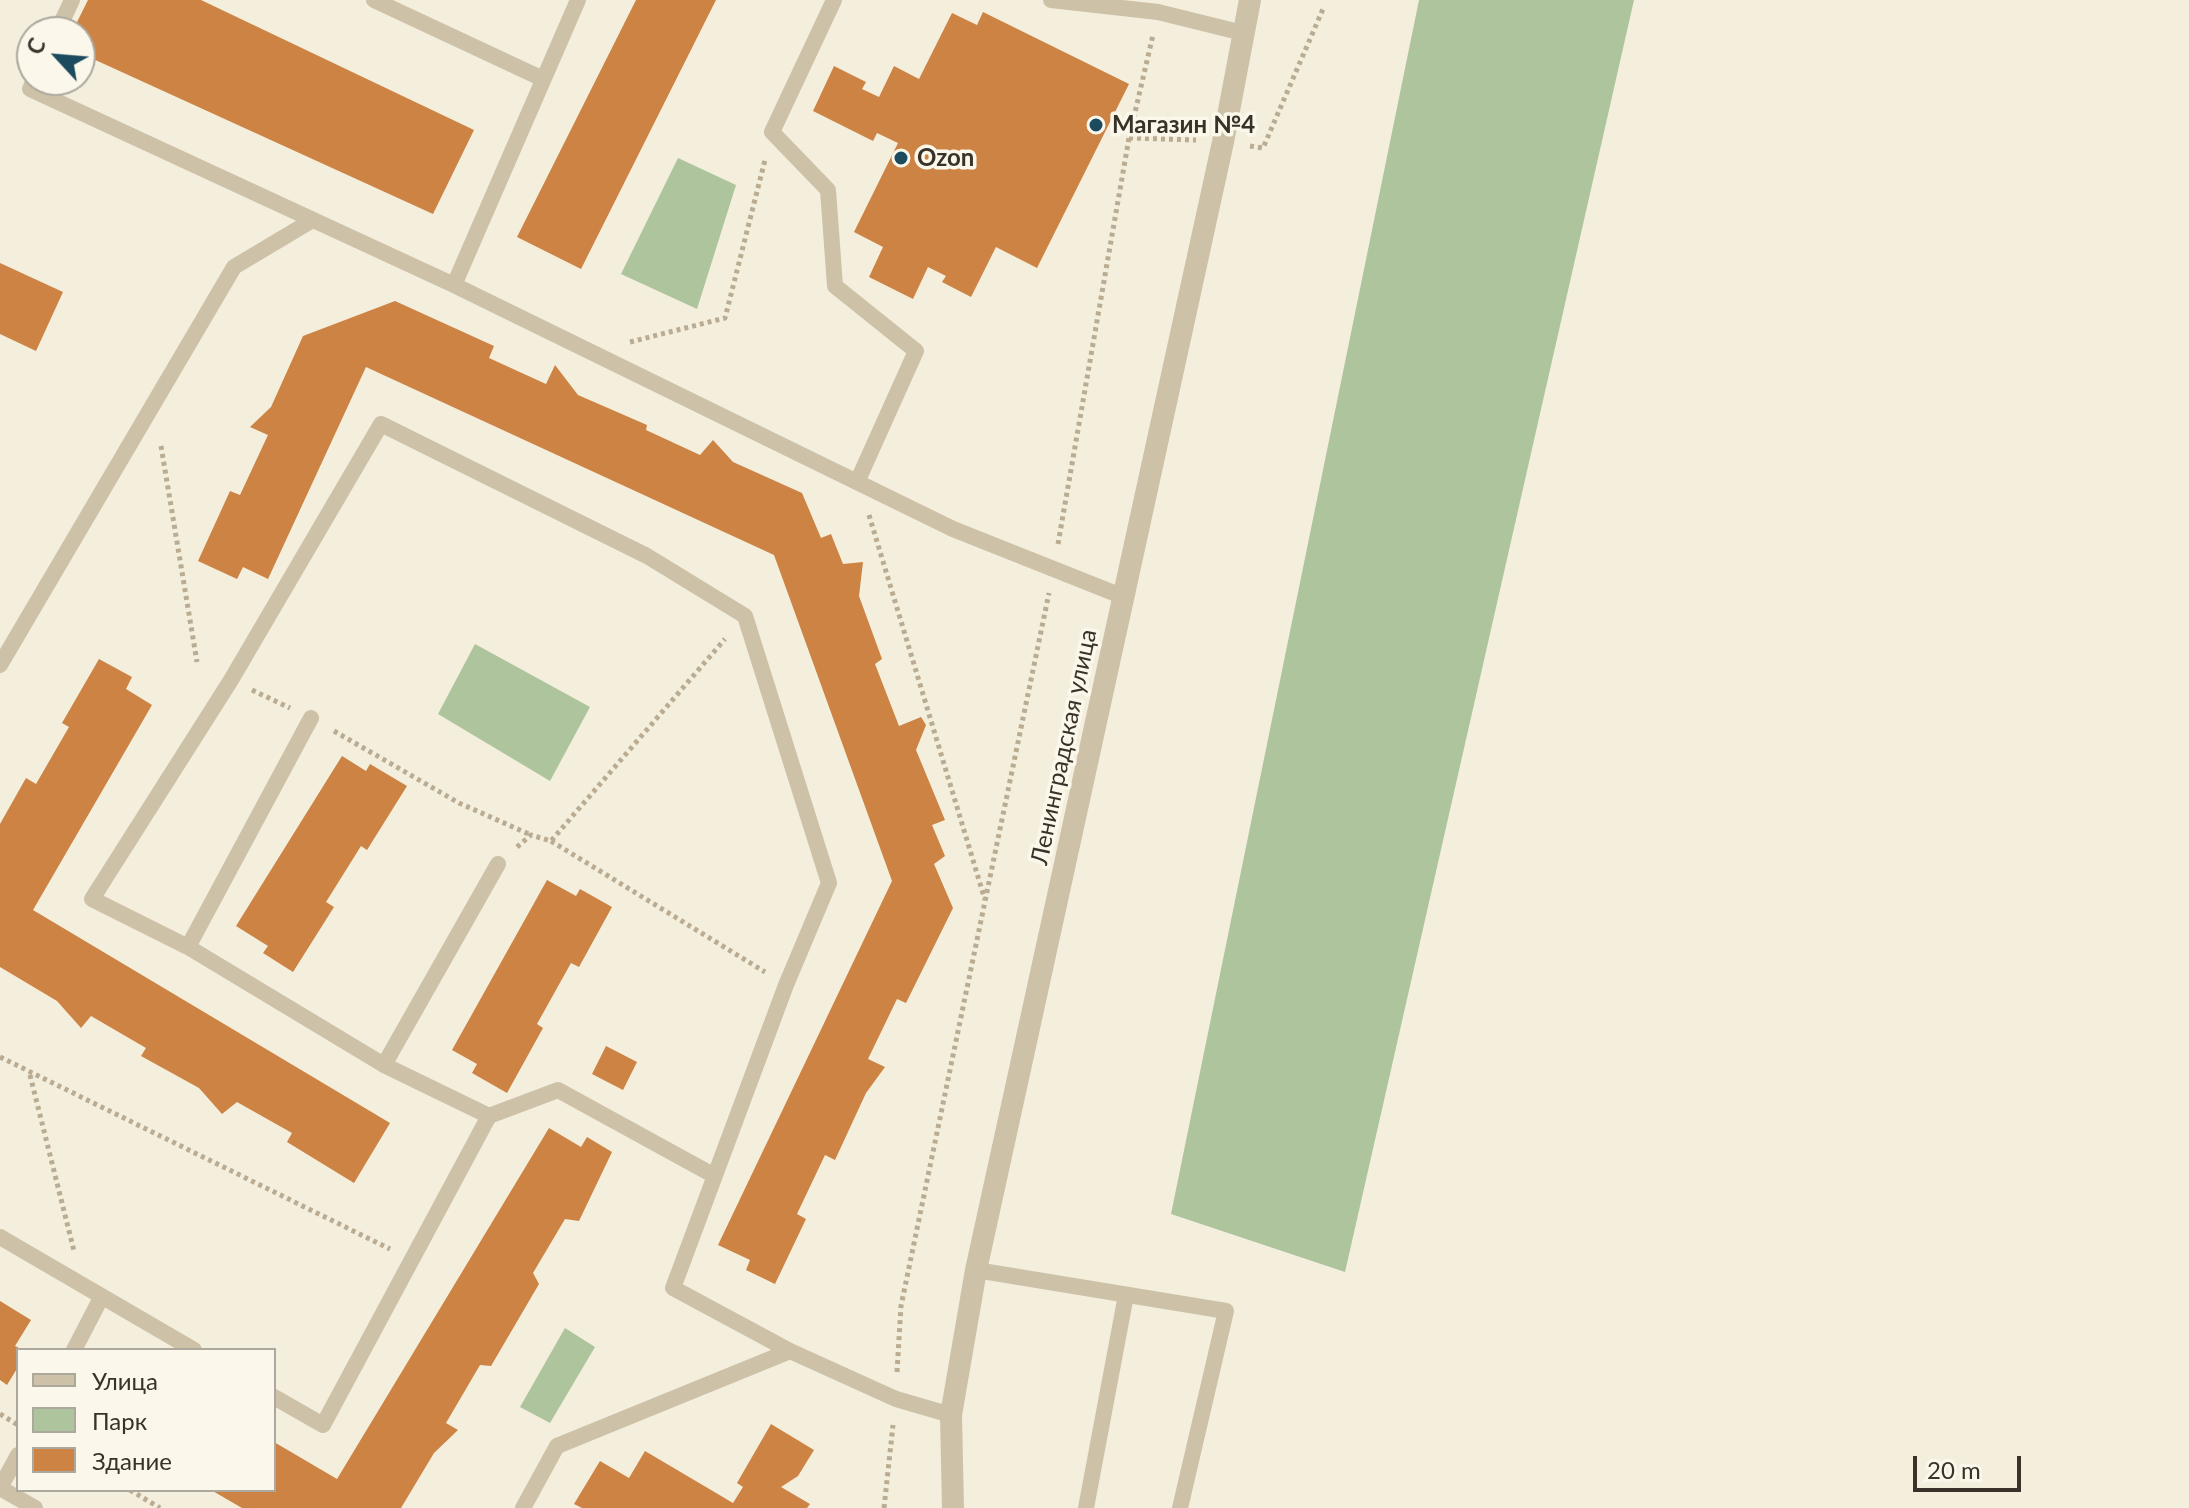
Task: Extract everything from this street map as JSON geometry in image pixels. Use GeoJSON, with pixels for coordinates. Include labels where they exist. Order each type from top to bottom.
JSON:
{"type":"FeatureCollection","features":[{"type":"Feature","properties":{"kind":"street","name":"Ленинградская улица"},"geometry":{"type":"LineString","coordinates":[[953,1508],[951,1415],[976,1270],[1223,142],[1250,0]]}},
{"type":"Feature","properties":{"kind":"lane"},"geometry":{"type":"LineString","coordinates":[[374,0],[543,79]]}},
{"type":"Feature","properties":{"kind":"lane"},"geometry":{"type":"LineString","coordinates":[[454,285],[578,0]]}},
{"type":"Feature","properties":{"kind":"lane"},"geometry":{"type":"LineString","coordinates":[[834,0],[772,132],[828,190],[835,286],[916,351],[858,480]]}},
{"type":"Feature","properties":{"kind":"lane"},"geometry":{"type":"LineString","coordinates":[[1051,0],[1158,12],[1243,33]]}},
{"type":"Feature","properties":{"kind":"lane"},"geometry":{"type":"LineString","coordinates":[[45,96],[454,285],[953,529],[1124,597]]}},
{"type":"Feature","properties":{"kind":"lane"},"geometry":{"type":"LineString","coordinates":[[0,665],[153,400],[234,267],[311,221]]}},
{"type":"Feature","properties":{"kind":"lane"},"geometry":{"type":"LineString","coordinates":[[489,1116],[384,1065],[188,947],[92,899],[231,680],[381,424],[647,556],[745,616],[829,883],[786,985],[673,1288],[790,1351],[896,1399],[951,1415]]}},
{"type":"Feature","properties":{"kind":"lane"},"geometry":{"type":"LineString","coordinates":[[188,947],[311,718]]}},
{"type":"Feature","properties":{"kind":"lane"},"geometry":{"type":"LineString","coordinates":[[384,1065],[498,864]]}},
{"type":"Feature","properties":{"kind":"lane"},"geometry":{"type":"LineString","coordinates":[[276,1398],[323,1425],[489,1116],[558,1090],[713,1175]]}},
{"type":"Feature","properties":{"kind":"lane"},"geometry":{"type":"LineString","coordinates":[[0,1237],[191,1348]]}},
{"type":"Feature","properties":{"kind":"lane"},"geometry":{"type":"LineString","coordinates":[[976,1270],[1226,1311],[1180,1508]]}},
{"type":"Feature","properties":{"kind":"lane"},"geometry":{"type":"LineString","coordinates":[[1086,1508],[1126,1295]]}},
{"type":"Feature","properties":{"kind":"lane"},"geometry":{"type":"LineString","coordinates":[[75,1348],[102,1296]]}},
{"type":"Feature","properties":{"kind":"lane"},"geometry":{"type":"LineString","coordinates":[[523,1508],[557,1446],[790,1351]]}},
{"type":"Feature","properties":{"kind":"lane"},"geometry":{"type":"LineString","coordinates":[[16,1459],[0,1488],[35,1508]]}},
{"type":"Feature","properties":{"kind":"path"},"geometry":{"type":"LineString","coordinates":[[884,1508],[896,1399],[901,1306],[1054,570],[1129,138],[1158,12]]}},
{"type":"Feature","properties":{"kind":"path"},"geometry":{"type":"LineString","coordinates":[[591,351],[725,318],[772,132]]}},
{"type":"Feature","properties":{"kind":"path"},"geometry":{"type":"LineString","coordinates":[[153,400],[197,662]]}},
{"type":"Feature","properties":{"kind":"path"},"geometry":{"type":"LineString","coordinates":[[858,480],[985,901]]}},
{"type":"Feature","properties":{"kind":"path"},"geometry":{"type":"LineString","coordinates":[[551,841],[745,616]]}},
{"type":"Feature","properties":{"kind":"path"},"geometry":{"type":"LineString","coordinates":[[231,680],[311,718],[459,803],[551,841],[786,985]]}},
{"type":"Feature","properties":{"kind":"path"},"geometry":{"type":"LineString","coordinates":[[498,864],[531,835]]}},
{"type":"Feature","properties":{"kind":"path"},"geometry":{"type":"LineString","coordinates":[[0,1057],[412,1260]]}},
{"type":"Feature","properties":{"kind":"path"},"geometry":{"type":"LineString","coordinates":[[29,1073],[82,1283]]}},
{"type":"Feature","properties":{"kind":"path"},"geometry":{"type":"LineString","coordinates":[[133,1492],[160,1508]]}},
{"type":"Feature","properties":{"kind":"green space"},"geometry":{"type":"Polygon","coordinates":[[[1419,0],[1634,0],[1345,1272],[1171,1214],[1419,0]]]}},
{"type":"Feature","properties":{"kind":"green space"},"geometry":{"type":"Polygon","coordinates":[[[678,158],[736,185],[697,309],[621,274],[678,158]]]}},
{"type":"Feature","properties":{"kind":"green space"},"geometry":{"type":"Polygon","coordinates":[[[475,644],[590,707],[550,781],[438,714],[475,644]]]}},
{"type":"Feature","properties":{"kind":"green space"},"geometry":{"type":"Polygon","coordinates":[[[565,1328],[595,1347],[550,1423],[520,1407],[565,1328]]]}},
{"type":"Feature","properties":{"kind":"building"},"geometry":{"type":"Polygon","coordinates":[[[88,0],[201,0],[474,130],[433,214],[96,60],[96,16],[80,16],[88,0]]]}},
{"type":"Feature","properties":{"kind":"building"},"geometry":{"type":"Polygon","coordinates":[[[636,0],[716,0],[581,269],[517,237],[636,0]]]}},
{"type":"Feature","properties":{"kind":"building"},"geometry":{"type":"Polygon","coordinates":[[[983,12],[1129,84],[1037,268],[996,247],[971,297],[942,282],[946,276],[928,267],[913,299],[869,277],[883,247],[854,232],[898,143],[877,133],[873,141],[813,111],[834,66],[866,82],[862,89],[879,97],[894,66],[919,79],[952,13],[977,25],[983,12]]]}},
{"type":"Feature","properties":{"kind":"building"},"geometry":{"type":"Polygon","coordinates":[[[0,263],[63,292],[36,351],[0,334],[0,263]]]}},
{"type":"Feature","properties":{"kind":"building"},"geometry":{"type":"Polygon","coordinates":[[[395,301],[494,346],[489,358],[546,384],[555,365],[578,395],[647,425],[646,430],[700,455],[713,440],[733,462],[802,493],[821,538],[831,534],[843,564],[863,562],[859,596],[882,659],[875,664],[899,726],[921,717],[926,725],[916,750],[945,820],[932,825],[945,856],[934,864],[953,908],[906,1003],[897,999],[868,1059],[885,1067],[866,1093],[835,1160],[825,1155],[797,1214],[806,1219],[775,1284],[746,1270],[750,1260],[718,1245],[892,881],[774,555],[366,367],[268,579],[243,567],[237,579],[198,561],[230,491],[240,495],[268,435],[250,427],[271,407],[303,336],[395,301]]]}},
{"type":"Feature","properties":{"kind":"building"},"geometry":{"type":"Polygon","coordinates":[[[99,659],[132,677],[126,689],[152,705],[33,910],[390,1123],[354,1183],[287,1142],[292,1133],[237,1102],[222,1114],[199,1088],[141,1056],[146,1048],[91,1016],[81,1028],[57,1001],[0,967],[0,824],[26,778],[36,784],[69,727],[62,723],[99,659]]]}},
{"type":"Feature","properties":{"kind":"building"},"geometry":{"type":"Polygon","coordinates":[[[342,756],[366,771],[370,764],[407,786],[367,850],[361,846],[326,902],[334,907],[293,972],[263,953],[268,946],[236,926],[342,756]]]}},
{"type":"Feature","properties":{"kind":"building"},"geometry":{"type":"Polygon","coordinates":[[[547,880],[576,896],[580,889],[612,907],[579,967],[571,963],[537,1024],[543,1028],[507,1093],[472,1073],[477,1064],[452,1050],[547,880]]]}},
{"type":"Feature","properties":{"kind":"building"},"geometry":{"type":"Polygon","coordinates":[[[606,1046],[637,1062],[623,1090],[592,1074],[606,1046]]]}},
{"type":"Feature","properties":{"kind":"building"},"geometry":{"type":"Polygon","coordinates":[[[549,1128],[581,1147],[587,1137],[612,1152],[579,1221],[565,1219],[533,1273],[539,1284],[491,1366],[480,1365],[446,1423],[458,1430],[434,1453],[401,1508],[242,1508],[214,1492],[276,1492],[276,1443],[337,1479],[549,1128]]]}},
{"type":"Feature","properties":{"kind":"building"},"geometry":{"type":"Polygon","coordinates":[[[0,1301],[31,1320],[15,1346],[19,1348],[16,1348],[16,1370],[7,1385],[0,1380],[0,1301]]]}},
{"type":"Feature","properties":{"kind":"building"},"geometry":{"type":"Polygon","coordinates":[[[771,1424],[814,1450],[798,1476],[781,1487],[810,1504],[807,1508],[582,1508],[574,1504],[600,1461],[629,1478],[645,1451],[733,1503],[743,1487],[737,1483],[771,1424]]]}},
{"type":"Feature","properties":{"kind":"place","name":"Магазин №4"},"geometry":{"type":"Point","coordinates":[1096,125]}},
{"type":"Feature","properties":{"kind":"place","name":"Ozon"},"geometry":{"type":"Point","coordinates":[901,158]}}]}
